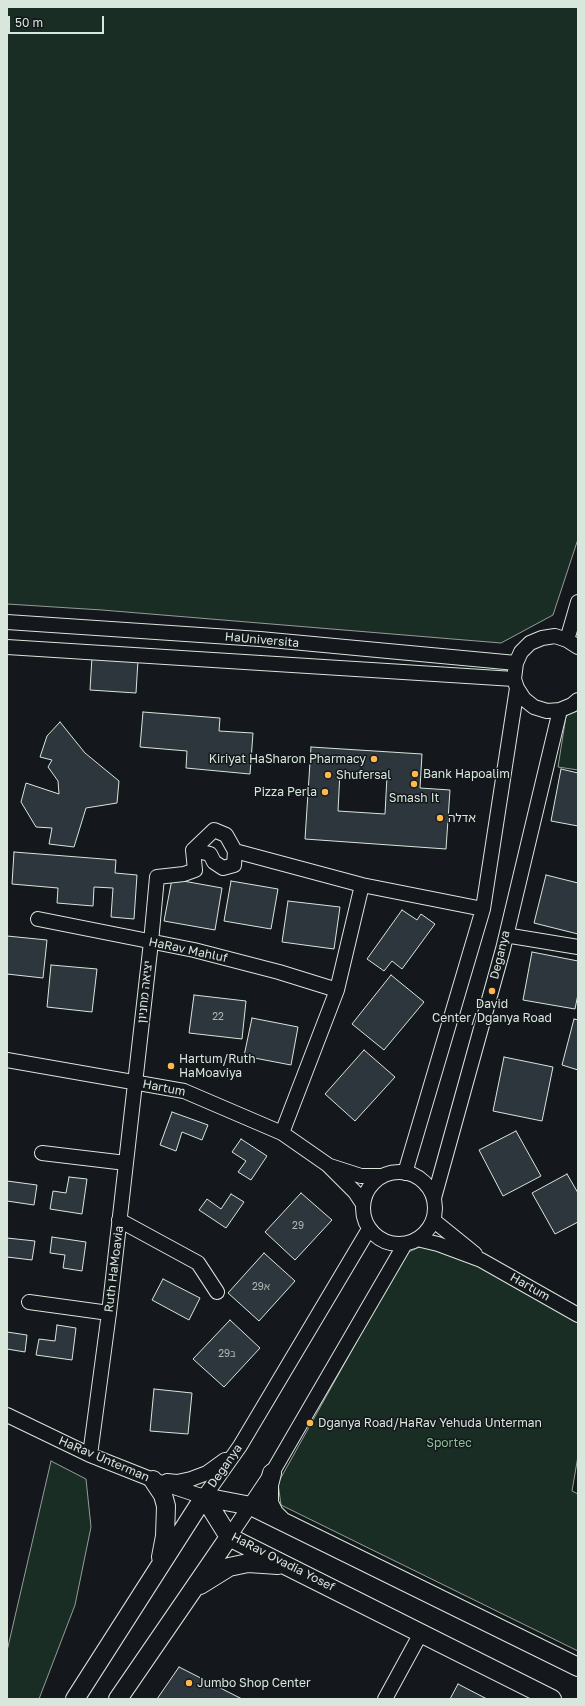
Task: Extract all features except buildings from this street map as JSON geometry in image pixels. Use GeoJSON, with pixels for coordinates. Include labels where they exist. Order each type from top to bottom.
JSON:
{"type":"FeatureCollection","features":[{"type":"Feature","properties":{"kind":"main road"},"geometry":{"type":"LineString","coordinates":[[272,1473],[269,1485],[269,1503],[274,1513],[282,1522]]}},
{"type":"Feature","properties":{"kind":"main road"},"geometry":{"type":"LineString","coordinates":[[153,1480],[163,1495],[166,1506],[166,1536],[158,1570]]}},
{"type":"Feature","properties":{"kind":"main road"},"geometry":{"type":"LineString","coordinates":[[204,1497],[251,1506],[578,1667]]}},
{"type":"Feature","properties":{"kind":"main road","name":"HaRav Ovadia Yosef"},"geometry":{"type":"LineString","coordinates":[[204,1497],[229,1537],[552,1699]]}},
{"type":"Feature","properties":{"kind":"main road","name":"Deganya"},"geometry":{"type":"LineString","coordinates":[[75,1699],[204,1497]]}},
{"type":"Feature","properties":{"kind":"main road"},"geometry":{"type":"LineString","coordinates":[[118,1699],[229,1537]]}},
{"type":"Feature","properties":{"kind":"main road"},"geometry":{"type":"LineString","coordinates":[[191,1592],[210,1578],[229,1567],[248,1563],[289,1566]]}},
{"type":"Feature","properties":{"kind":"street"},"geometry":{"type":"LineString","coordinates":[[405,1173],[483,910],[516,684],[516,663],[521,652],[530,643],[542,638],[555,636],[573,643],[578,602]]}},
{"type":"Feature","properties":{"kind":"street","name":"HaUniversita"},"geometry":{"type":"LineString","coordinates":[[7,622],[260,639],[516,663]]}},
{"type":"Feature","properties":{"kind":"street","name":"HaUniversita"},"geometry":{"type":"LineString","coordinates":[[7,647],[516,684]]}},
{"type":"Feature","properties":{"kind":"street"},"geometry":{"type":"LineString","coordinates":[[516,684],[524,699],[534,707],[547,711],[560,710],[572,705],[578,700]]}},
{"type":"Feature","properties":{"kind":"street","name":"Deganya"},"geometry":{"type":"LineString","coordinates":[[434,1198],[503,949],[560,710]]}},
{"type":"Feature","properties":{"kind":"street"},"geometry":{"type":"LineString","coordinates":[[214,830],[226,835],[235,850],[234,865],[223,868],[214,862],[210,854],[193,850],[214,830]]}},
{"type":"Feature","properties":{"kind":"street","name":"יציאה מחניון"},"geometry":{"type":"LineString","coordinates":[[135,1082],[151,942],[156,877],[184,874],[195,870],[193,850]]}},
{"type":"Feature","properties":{"kind":"street"},"geometry":{"type":"LineString","coordinates":[[235,850],[362,885],[483,910]]}},
{"type":"Feature","properties":{"kind":"street"},"geometry":{"type":"LineString","coordinates":[[282,1133],[337,990],[362,885]]}},
{"type":"Feature","properties":{"kind":"street","name":"HaRav Mahluf"},"geometry":{"type":"LineString","coordinates":[[38,919],[194,950],[279,972],[337,990]]}},
{"type":"Feature","properties":{"kind":"street"},"geometry":{"type":"LineString","coordinates":[[511,936],[578,947]]}},
{"type":"Feature","properties":{"kind":"street","name":"Hartum"},"geometry":{"type":"LineString","coordinates":[[7,1060],[184,1090],[282,1133],[328,1165],[354,1192],[363,1204]]}},
{"type":"Feature","properties":{"kind":"street","name":"Ruth HaMoavia"},"geometry":{"type":"LineString","coordinates":[[90,1455],[109,1313],[135,1082]]}},
{"type":"Feature","properties":{"kind":"street"},"geometry":{"type":"LineString","coordinates":[[42,1153],[126,1163]]}},
{"type":"Feature","properties":{"kind":"street","name":"Hartum"},"geometry":{"type":"LineString","coordinates":[[328,1165],[360,1176],[382,1176]]}},
{"type":"Feature","properties":{"kind":"street"},"geometry":{"type":"LineString","coordinates":[[229,1537],[272,1473],[411,1242],[424,1234],[433,1220],[435,1205],[434,1198],[427,1186],[417,1177],[405,1173],[395,1172],[382,1176],[369,1188],[363,1204],[364,1217],[369,1229],[375,1235],[389,1243],[411,1242]]}},
{"type":"Feature","properties":{"kind":"street"},"geometry":{"type":"LineString","coordinates":[[119,1220],[198,1263],[217,1292]]}},
{"type":"Feature","properties":{"kind":"street","name":"Hartum"},"geometry":{"type":"LineString","coordinates":[[433,1220],[481,1260]]}},
{"type":"Feature","properties":{"kind":"street","name":"Deganya"},"geometry":{"type":"LineString","coordinates":[[204,1497],[240,1446],[369,1229]]}},
{"type":"Feature","properties":{"kind":"street","name":"Hartum"},"geometry":{"type":"LineString","coordinates":[[411,1242],[438,1244],[481,1260],[578,1315]]}},
{"type":"Feature","properties":{"kind":"street"},"geometry":{"type":"LineString","coordinates":[[29,1302],[109,1313]]}},
{"type":"Feature","properties":{"kind":"street","name":"HaRav Unterman"},"geometry":{"type":"LineString","coordinates":[[7,1415],[90,1455],[153,1480],[204,1497]]}},
{"type":"Feature","properties":{"kind":"street"},"geometry":{"type":"LineString","coordinates":[[153,1480],[177,1482],[192,1479],[207,1473],[225,1460],[240,1446]]}},
{"type":"Feature","properties":{"kind":"street"},"geometry":{"type":"LineString","coordinates":[[385,1699],[422,1633]]}},
{"type":"Feature","properties":{"kind":"green space"},"geometry":{"type":"Polygon","coordinates":[[[7,7],[578,7],[578,539],[553,615],[501,643],[102,610],[7,604],[7,7]]]}},
{"type":"Feature","properties":{"kind":"green space"},"geometry":{"type":"Polygon","coordinates":[[[578,707],[578,770],[558,767],[566,716],[578,707]]]}},
{"type":"Feature","properties":{"kind":"green space","name":"Sportec"},"geometry":{"type":"Polygon","coordinates":[[[436,1240],[578,1323],[578,1456],[572,1491],[578,1494],[578,1651],[281,1505],[278,1483],[406,1253],[436,1240]]]}},
{"type":"Feature","properties":{"kind":"green space"},"geometry":{"type":"Polygon","coordinates":[[[51,1461],[86,1479],[91,1527],[75,1605],[39,1699],[7,1699],[7,1651],[51,1461]]]}},
{"type":"Feature","properties":{"kind":"place","name":"Kiriyat HaSharon Pharmacy"},"geometry":{"type":"Point","coordinates":[374,759]}},
{"type":"Feature","properties":{"kind":"place","name":"Bank Hapoalim"},"geometry":{"type":"Point","coordinates":[415,774]}},
{"type":"Feature","properties":{"kind":"place","name":"Shufersal"},"geometry":{"type":"Point","coordinates":[328,775]}},
{"type":"Feature","properties":{"kind":"place","name":"Smash It"},"geometry":{"type":"Point","coordinates":[414,784]}},
{"type":"Feature","properties":{"kind":"place","name":"Pizza Perla"},"geometry":{"type":"Point","coordinates":[325,792]}},
{"type":"Feature","properties":{"kind":"place","name":"אדלה"},"geometry":{"type":"Point","coordinates":[440,818]}},
{"type":"Feature","properties":{"kind":"place","name":"David Center/Dganya Road"},"geometry":{"type":"Point","coordinates":[492,991]}},
{"type":"Feature","properties":{"kind":"place","name":"Hartum/Ruth HaMoaviya"},"geometry":{"type":"Point","coordinates":[171,1066]}},
{"type":"Feature","properties":{"kind":"place","name":"Dganya Road/HaRav Yehuda Unterman"},"geometry":{"type":"Point","coordinates":[310,1423]}},
{"type":"Feature","properties":{"kind":"place","name":"Jumbo Shop Center"},"geometry":{"type":"Point","coordinates":[189,1683]}}]}
